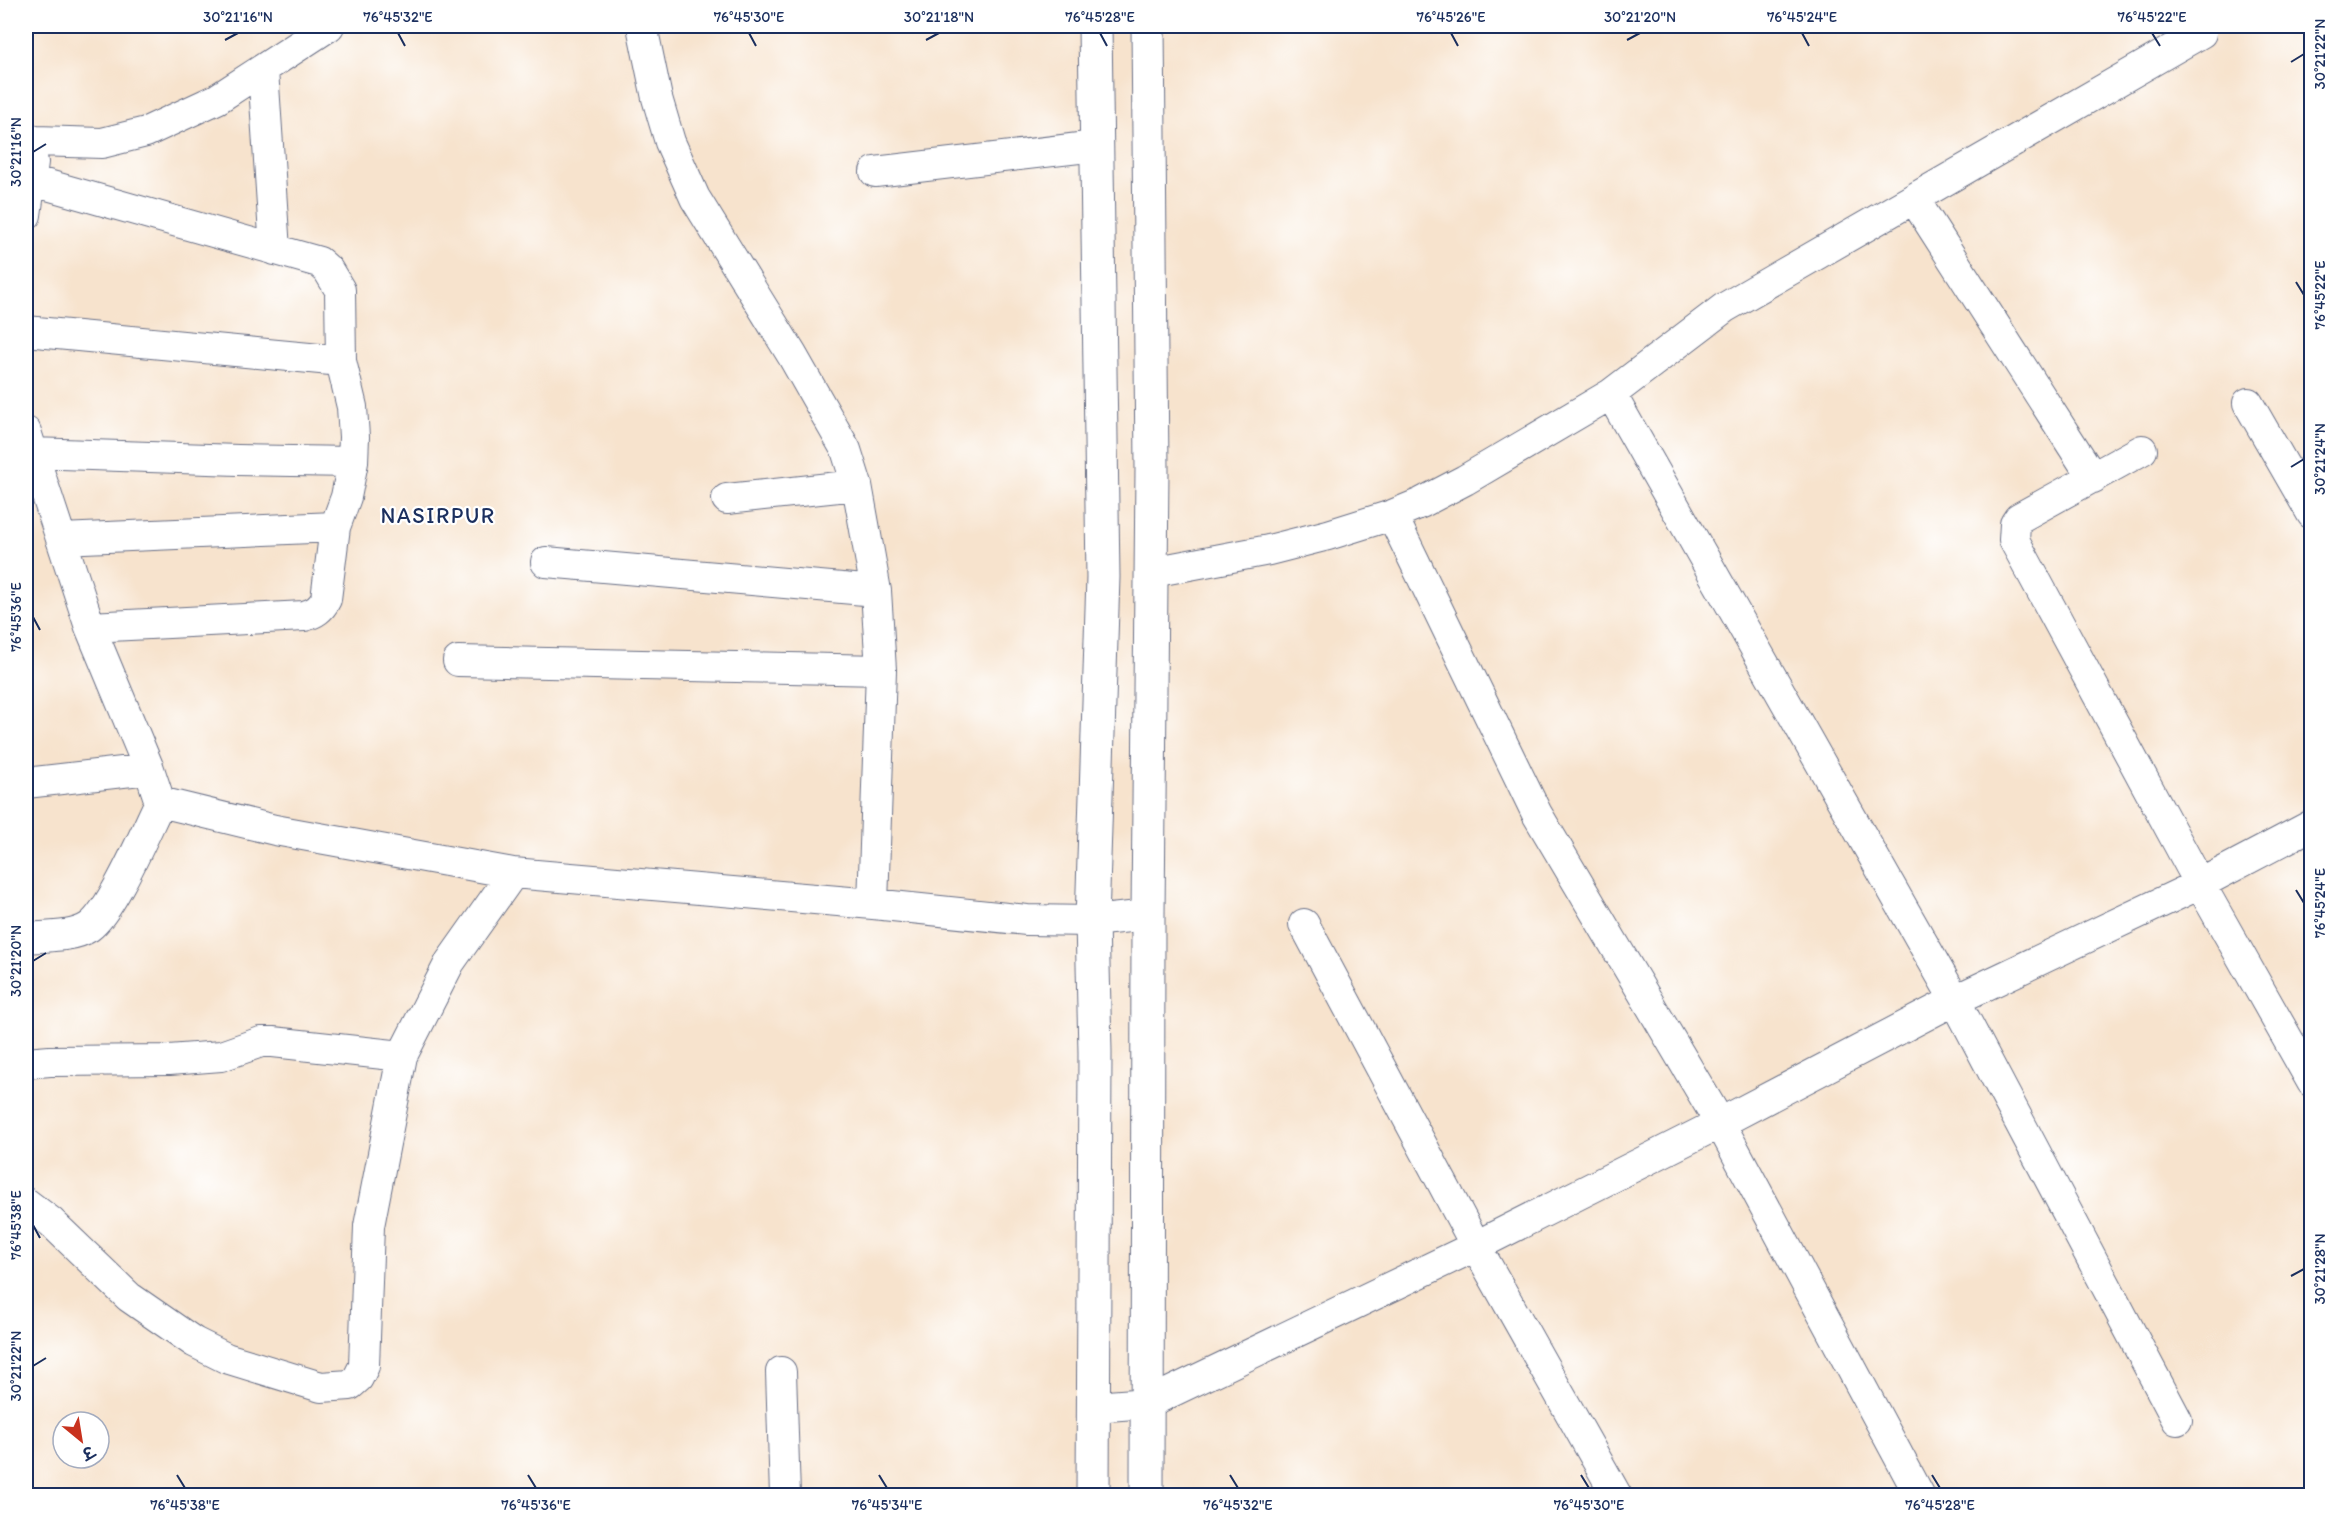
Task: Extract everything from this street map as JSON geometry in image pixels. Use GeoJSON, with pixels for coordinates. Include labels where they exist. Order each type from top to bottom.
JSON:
{"type":"FeatureCollection","features":[{"type":"Feature","properties":{"kind":"main road"},"geometry":{"type":"LineString","coordinates":[[1093,1496],[1095,1052],[1092,921],[1103,577],[1095,26]]}},
{"type":"Feature","properties":{"kind":"main road"},"geometry":{"type":"LineString","coordinates":[[1147,1496],[1148,915],[1152,572],[1148,26]]}},
{"type":"Feature","properties":{"kind":"street"},"geometry":{"type":"LineString","coordinates":[[26,215],[31,140],[102,143],[146,132],[217,99],[329,26]]}},
{"type":"Feature","properties":{"kind":"street"},"geometry":{"type":"LineString","coordinates":[[642,26],[657,98],[670,142],[695,198],[792,355],[846,450],[857,485],[876,591],[881,670],[873,904]]}},
{"type":"Feature","properties":{"kind":"street"},"geometry":{"type":"LineString","coordinates":[[1152,572],[1269,550],[1328,535],[1392,515],[1421,503],[1465,480],[1611,394],[1724,308],[2201,33]]}},
{"type":"Feature","properties":{"kind":"street"},"geometry":{"type":"LineString","coordinates":[[263,70],[275,250]]}},
{"type":"Feature","properties":{"kind":"street"},"geometry":{"type":"LineString","coordinates":[[875,172],[1096,146]]}},
{"type":"Feature","properties":{"kind":"street"},"geometry":{"type":"LineString","coordinates":[[30,180],[319,262],[328,270],[340,290],[341,361],[352,407],[353,462],[346,497],[335,527],[326,599],[321,608],[313,614],[304,616],[90,627]]}},
{"type":"Feature","properties":{"kind":"street"},"geometry":{"type":"LineString","coordinates":[[1914,199],[2093,478]]}},
{"type":"Feature","properties":{"kind":"street"},"geometry":{"type":"LineString","coordinates":[[26,331],[341,361]]}},
{"type":"Feature","properties":{"kind":"street"},"geometry":{"type":"LineString","coordinates":[[1611,394],[1955,1000],[2177,1420]]}},
{"type":"Feature","properties":{"kind":"street"},"geometry":{"type":"LineString","coordinates":[[2248,403],[2312,514]]}},
{"type":"Feature","properties":{"kind":"street"},"geometry":{"type":"LineString","coordinates":[[26,938],[70,933],[90,926],[111,900],[160,802],[149,769],[90,627],[29,443],[238,460],[353,462]]}},
{"type":"Feature","properties":{"kind":"street"},"geometry":{"type":"LineString","coordinates":[[2142,450],[2019,518],[2014,524],[2014,540],[2200,884],[2312,1082]]}},
{"type":"Feature","properties":{"kind":"street"},"geometry":{"type":"LineString","coordinates":[[727,499],[857,485]]}},
{"type":"Feature","properties":{"kind":"street"},"geometry":{"type":"LineString","coordinates":[[1392,515],[1537,814],[1720,1123],[1920,1496]]}},
{"type":"Feature","properties":{"kind":"street"},"geometry":{"type":"LineString","coordinates":[[61,539],[335,527]]}},
{"type":"Feature","properties":{"kind":"street"},"geometry":{"type":"LineString","coordinates":[[546,562],[876,591]]}},
{"type":"Feature","properties":{"kind":"street"},"geometry":{"type":"LineString","coordinates":[[458,661],[881,670]]}},
{"type":"Feature","properties":{"kind":"street"},"geometry":{"type":"LineString","coordinates":[[26,783],[149,769]]}},
{"type":"Feature","properties":{"kind":"street"},"geometry":{"type":"LineString","coordinates":[[160,802],[275,830],[513,873],[873,904],[1028,920],[1092,921],[1148,915]]}},
{"type":"Feature","properties":{"kind":"street"},"geometry":{"type":"LineString","coordinates":[[1094,1407],[1148,1403],[1476,1246],[1720,1123],[1955,1000],[2200,884],[2312,825]]}},
{"type":"Feature","properties":{"kind":"street"},"geometry":{"type":"LineString","coordinates":[[26,1203],[51,1222],[129,1297],[194,1342],[226,1358],[321,1387],[351,1385],[358,1378],[364,1366],[369,1226],[402,1056],[450,962],[513,873]]}},
{"type":"Feature","properties":{"kind":"street"},"geometry":{"type":"LineString","coordinates":[[1304,924],[1476,1246],[1617,1496]]}},
{"type":"Feature","properties":{"kind":"street"},"geometry":{"type":"LineString","coordinates":[[26,1063],[50,1060],[170,1060],[211,1057],[221,1056],[261,1042],[402,1056]]}},
{"type":"Feature","properties":{"kind":"street"},"geometry":{"type":"LineString","coordinates":[[781,1372],[785,1496]]}},
{"type":"Feature","properties":{"kind":"district","name":"NASIRPUR"},"geometry":{"type":"Point","coordinates":[438,515]}}]}
